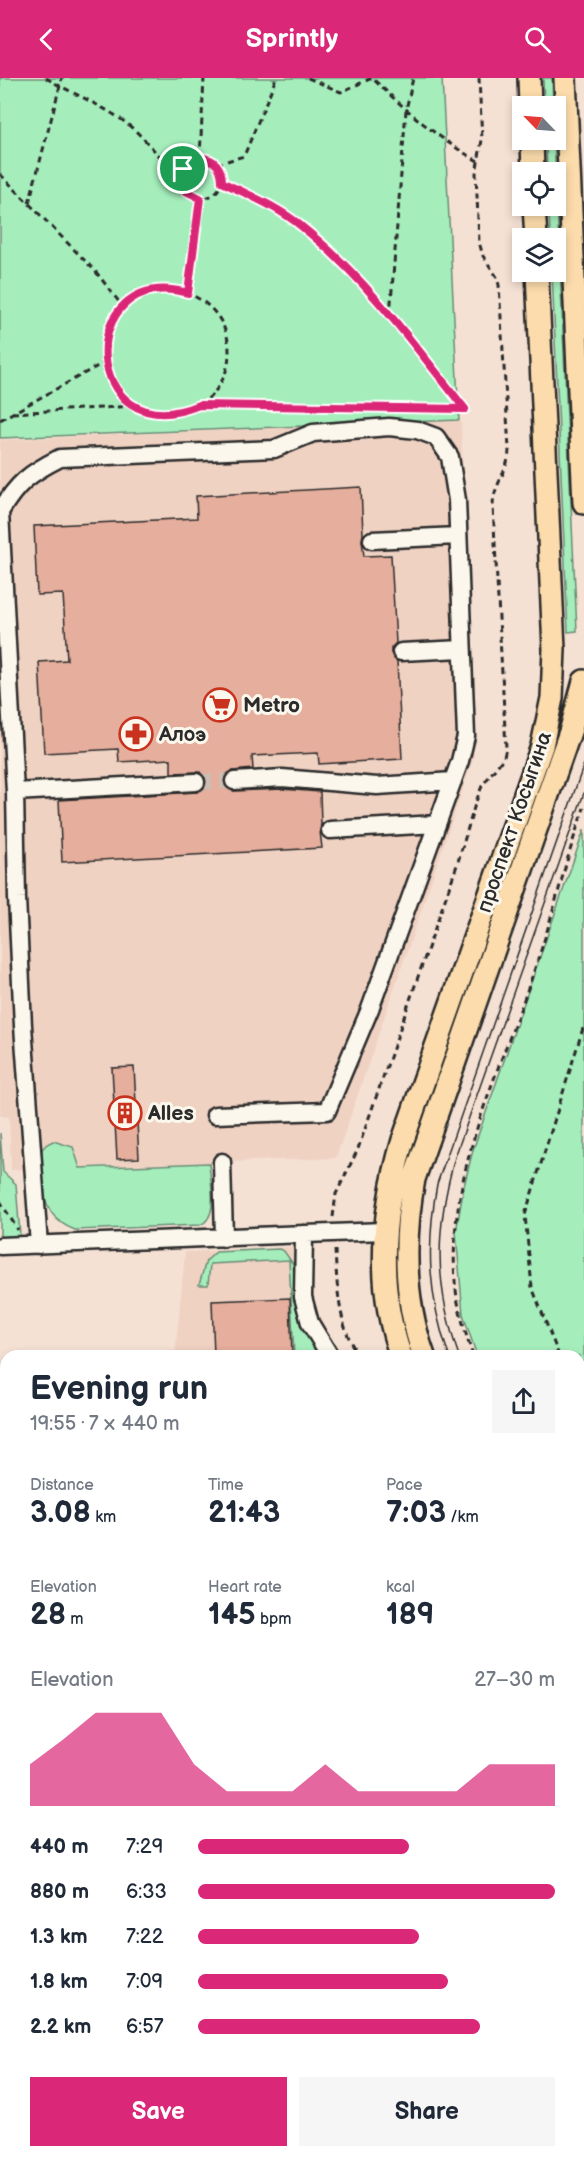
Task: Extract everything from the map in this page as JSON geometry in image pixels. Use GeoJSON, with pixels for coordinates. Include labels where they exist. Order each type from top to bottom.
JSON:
{"type":"FeatureCollection","features":[{"type":"Feature","properties":{"kind":"main road"},"geometry":{"type":"LineString","coordinates":[[529,78],[530,96]]}},
{"type":"Feature","properties":{"kind":"main road"},"geometry":{"type":"LineString","coordinates":[[565,78],[584,503]]}},
{"type":"Feature","properties":{"kind":"main road","name":"проспект Косыгина"},"geometry":{"type":"LineString","coordinates":[[399,1350],[390,1314],[385,1279],[384,1231],[393,1174],[538,758],[551,710],[554,649],[537,282]]}},
{"type":"Feature","properties":{"kind":"main road","name":"проспект Косыгина"},"geometry":{"type":"LineString","coordinates":[[422,1350],[411,1309],[406,1277],[405,1244],[414,1179],[423,1147],[571,729],[584,681]]}},
{"type":"Feature","properties":{"kind":"street"},"geometry":{"type":"LineString","coordinates":[[33,1245],[17,898],[15,792],[0,512],[12,491],[34,471],[60,458],[274,449],[314,434],[389,428],[417,430],[436,437],[450,457],[457,500],[466,735],[453,781],[370,1009],[327,1111],[216,1115]]}},
{"type":"Feature","properties":{"kind":"street"},"geometry":{"type":"LineString","coordinates":[[372,540],[458,536]]}},
{"type":"Feature","properties":{"kind":"street"},"geometry":{"type":"LineString","coordinates":[[401,652],[462,649]]}},
{"type":"Feature","properties":{"kind":"street"},"geometry":{"type":"LineString","coordinates":[[234,780],[282,778],[377,786],[453,781]]}},
{"type":"Feature","properties":{"kind":"street"},"geometry":{"type":"LineString","coordinates":[[15,792],[196,782]]}},
{"type":"Feature","properties":{"kind":"street"},"geometry":{"type":"LineString","coordinates":[[330,830],[438,824]]}},
{"type":"Feature","properties":{"kind":"street"},"geometry":{"type":"LineString","coordinates":[[222,1162],[224,1238]]}},
{"type":"Feature","properties":{"kind":"street"},"geometry":{"type":"LineString","coordinates":[[0,1246],[384,1231]]}},
{"type":"Feature","properties":{"kind":"street"},"geometry":{"type":"LineString","coordinates":[[304,1234],[303,1297],[310,1323],[326,1350]]}},
{"type":"Feature","properties":{"kind":"path"},"geometry":{"type":"LineString","coordinates":[[46,78],[116,116],[131,127],[169,167],[181,176],[186,191],[200,198],[211,196],[220,188],[222,182],[217,164],[212,160],[200,158],[187,163],[181,176]]}},
{"type":"Feature","properties":{"kind":"path"},"geometry":{"type":"LineString","coordinates":[[29,203],[62,78]]}},
{"type":"Feature","properties":{"kind":"path"},"geometry":{"type":"LineString","coordinates":[[200,158],[204,78]]}},
{"type":"Feature","properties":{"kind":"path"},"geometry":{"type":"LineString","coordinates":[[217,164],[244,156],[276,78]]}},
{"type":"Feature","properties":{"kind":"path"},"geometry":{"type":"LineString","coordinates":[[308,78],[341,92],[372,78],[406,110],[453,147],[478,161]]}},
{"type":"Feature","properties":{"kind":"path"},"geometry":{"type":"LineString","coordinates":[[390,316],[406,110],[413,78]]}},
{"type":"Feature","properties":{"kind":"path"},"geometry":{"type":"LineString","coordinates":[[333,1217],[336,1194],[358,1149],[457,865],[475,804],[482,786],[504,757],[506,748],[493,506],[495,490],[508,464],[509,449],[501,295],[497,277],[480,249],[476,173],[482,140],[479,78]]}},
{"type":"Feature","properties":{"kind":"path"},"geometry":{"type":"LineString","coordinates":[[0,174],[96,272],[123,307]]}},
{"type":"Feature","properties":{"kind":"path"},"geometry":{"type":"LineString","coordinates":[[180,413],[199,405],[465,409],[390,316],[354,276],[300,225],[263,202],[222,182]]}},
{"type":"Feature","properties":{"kind":"path"},"geometry":{"type":"LineString","coordinates":[[188,293],[200,198]]}},
{"type":"Feature","properties":{"kind":"path"},"geometry":{"type":"LineString","coordinates":[[177,290],[202,300],[219,318],[228,340],[229,356],[226,372],[219,386],[208,398],[180,413],[164,414],[150,412],[125,398],[116,388],[105,362],[107,332],[123,307],[143,294],[177,290]]}},
{"type":"Feature","properties":{"kind":"path"},"geometry":{"type":"LineString","coordinates":[[0,420],[105,362]]}},
{"type":"Feature","properties":{"kind":"path"},"geometry":{"type":"LineString","coordinates":[[12,413],[137,406]]}},
{"type":"Feature","properties":{"kind":"path"},"geometry":{"type":"LineString","coordinates":[[471,1350],[460,1311],[455,1272],[456,1218],[467,1160],[495,1074],[536,967],[584,808]]}},
{"type":"Feature","properties":{"kind":"path"},"geometry":{"type":"LineString","coordinates":[[557,1350],[532,1287],[525,1215],[584,1025]]}},
{"type":"Feature","properties":{"kind":"path"},"geometry":{"type":"LineString","coordinates":[[0,1201],[33,1245]]}},
{"type":"Feature","properties":{"kind":"path"},"geometry":{"type":"LineString","coordinates":[[336,1250],[337,1276],[346,1335],[355,1350]]}},
{"type":"Feature","properties":{"kind":"shaded area"},"geometry":{"type":"Polygon","coordinates":[[[461,420],[474,757],[336,1158],[11,1170],[9,1117],[0,1116],[0,440],[461,420]]]}},
{"type":"Feature","properties":{"kind":"shaded area"},"geometry":{"type":"Polygon","coordinates":[[[293,1247],[297,1296],[321,1350],[176,1350],[185,1252],[293,1247]]]}},
{"type":"Feature","properties":{"kind":"green space"},"geometry":{"type":"Polygon","coordinates":[[[0,78],[442,78],[459,420],[0,438],[0,78]]]}},
{"type":"Feature","properties":{"kind":"green space"},"geometry":{"type":"Polygon","coordinates":[[[543,78],[552,78],[553,96],[544,96],[543,78]]]}},
{"type":"Feature","properties":{"kind":"green space"},"geometry":{"type":"Polygon","coordinates":[[[546,150],[554,150],[555,162],[547,162],[546,150]]]}},
{"type":"Feature","properties":{"kind":"green space"},"geometry":{"type":"Polygon","coordinates":[[[549,216],[558,216],[558,228],[550,228],[549,216]]]}},
{"type":"Feature","properties":{"kind":"green space"},"geometry":{"type":"Polygon","coordinates":[[[552,282],[561,282],[577,631],[568,632],[552,282]]]}},
{"type":"Feature","properties":{"kind":"green space"},"geometry":{"type":"Polygon","coordinates":[[[584,830],[584,1350],[475,1350],[463,1314],[456,1232],[473,1150],[584,830]]]}},
{"type":"Feature","properties":{"kind":"green space"},"geometry":{"type":"Polygon","coordinates":[[[0,1133],[3,1172],[16,1184],[20,1236],[0,1237],[0,1133]]]}},
{"type":"Feature","properties":{"kind":"green space"},"geometry":{"type":"Polygon","coordinates":[[[53,1141],[73,1147],[80,1168],[209,1163],[212,1198],[210,1214],[200,1225],[75,1230],[54,1216],[45,1197],[42,1149],[53,1141]]]}},
{"type":"Feature","properties":{"kind":"green space"},"geometry":{"type":"Polygon","coordinates":[[[279,1249],[284,1251],[293,1264],[297,1302],[304,1331],[317,1350],[294,1350],[289,1260],[210,1264],[208,1285],[199,1285],[206,1261],[216,1252],[279,1249]]]}},
{"type":"Feature","properties":{"kind":"building","name":"Metro"},"geometry":{"type":"Polygon","coordinates":[[[361,487],[364,556],[391,555],[396,643],[391,648],[391,653],[397,661],[402,759],[319,764],[318,753],[252,756],[253,769],[233,771],[225,776],[225,786],[234,791],[282,789],[320,792],[322,848],[62,862],[59,800],[197,792],[205,787],[206,781],[200,772],[171,773],[171,759],[119,762],[118,749],[44,753],[39,662],[67,660],[63,594],[37,595],[34,526],[197,518],[196,496],[361,487]]]}},
{"type":"Feature","properties":{"kind":"building","name":"Alles"},"geometry":{"type":"Polygon","coordinates":[[[134,1067],[139,1158],[117,1159],[112,1068],[134,1067]]]}},
{"type":"Feature","properties":{"kind":"building"},"geometry":{"type":"Polygon","coordinates":[[[290,1298],[292,1350],[214,1350],[212,1301],[290,1298]]]}},
{"type":"Feature","properties":{"kind":"tunnel"},"geometry":{"type":"LineString","coordinates":[[196,782],[234,781]]}},
{"type":"Feature","properties":{"kind":"tram line"},"geometry":{"type":"LineString","coordinates":[[447,1350],[437,1313],[431,1271],[431,1229],[437,1184],[584,764]]}},
{"type":"Feature","properties":{"kind":"tram line"},"geometry":{"type":"LineString","coordinates":[[457,1350],[441,1281],[441,1233],[448,1183],[455,1157],[584,793]]}},
{"type":"Feature","properties":{"kind":"place","name":"Metro"},"geometry":{"type":"Point","coordinates":[220,705]}},
{"type":"Feature","properties":{"kind":"place","name":"Алоэ"},"geometry":{"type":"Point","coordinates":[136,734]}},
{"type":"Feature","properties":{"kind":"place","name":"Alles"},"geometry":{"type":"Point","coordinates":[125,1113]}},
{"type":"Feature","properties":{"kind":"route"},"geometry":{"type":"LineString","coordinates":[[193,159],[212,160],[220,170],[222,182],[281,212],[320,242],[390,316],[465,409],[199,405],[180,413],[164,414],[150,412],[125,398],[109,376],[105,362],[107,332],[114,319],[123,307],[143,294],[165,289],[188,293],[200,198],[190,195],[183,186],[181,176],[183,169],[193,159]]}}]}
